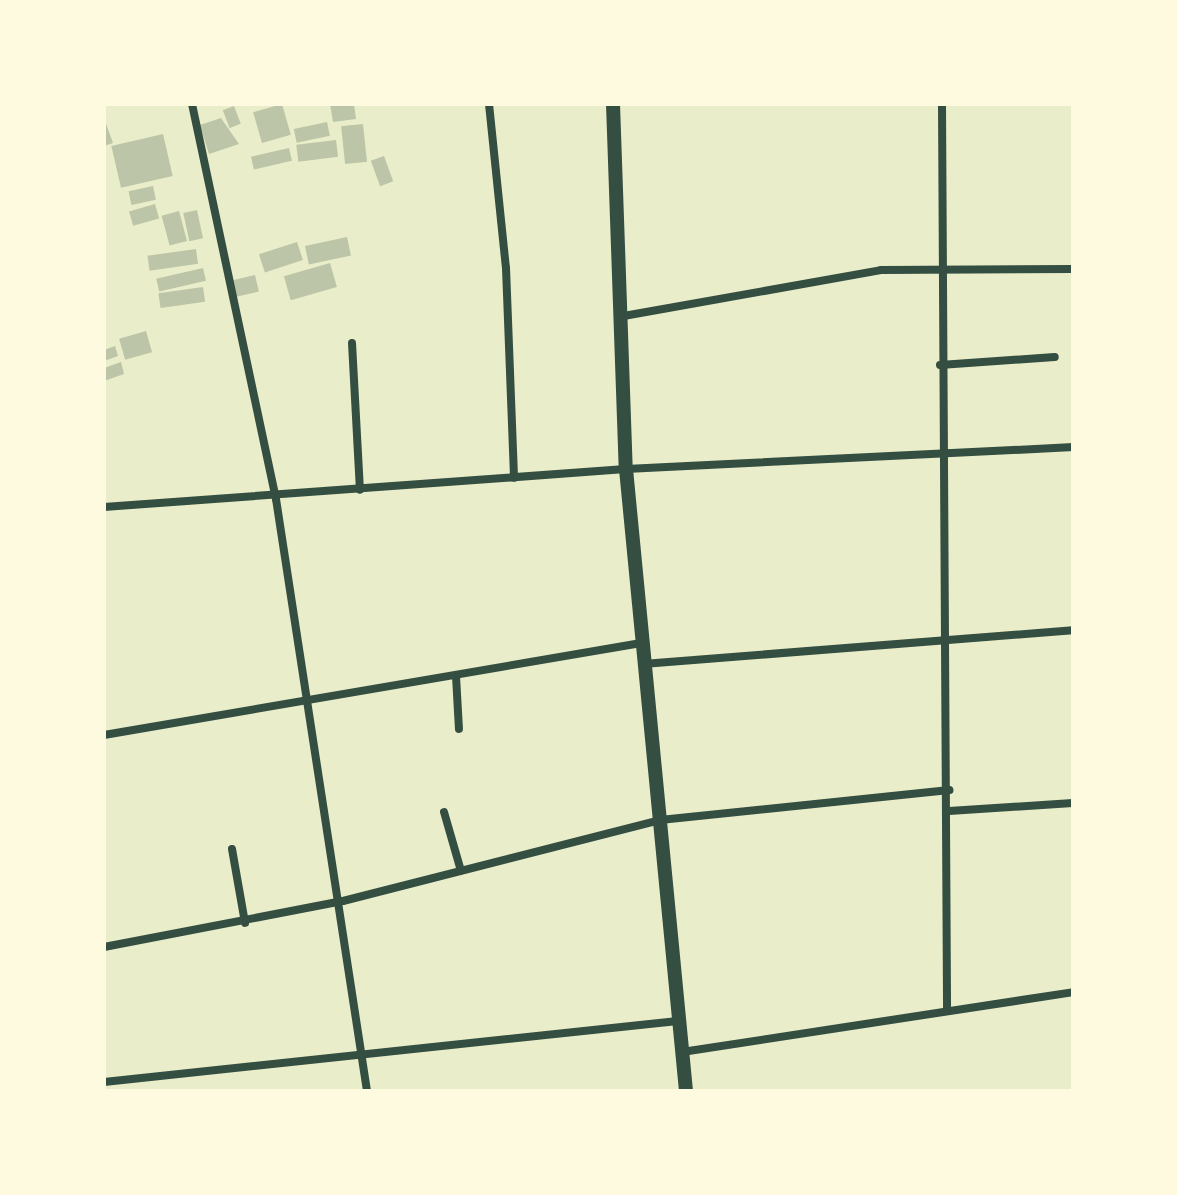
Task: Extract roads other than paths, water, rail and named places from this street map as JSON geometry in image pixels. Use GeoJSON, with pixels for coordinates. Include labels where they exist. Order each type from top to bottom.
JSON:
{"type":"FeatureCollection","features":[{"type":"Feature","properties":{"kind":"street"},"geometry":{"type":"LineString","coordinates":[[192,104],[276,499],[343,901],[367,1091]]}},
{"type":"Feature","properties":{"kind":"street"},"geometry":{"type":"LineString","coordinates":[[489,104],[506,268],[514,478]]}},
{"type":"Feature","properties":{"kind":"street"},"geometry":{"type":"LineString","coordinates":[[613,104],[618,317],[626,469],[686,1091]]}},
{"type":"Feature","properties":{"kind":"street"},"geometry":{"type":"LineString","coordinates":[[942,104],[939,271],[949,790],[947,1010]]}},
{"type":"Feature","properties":{"kind":"street"},"geometry":{"type":"LineString","coordinates":[[618,317],[833,275],[1073,269]]}},
{"type":"Feature","properties":{"kind":"street"},"geometry":{"type":"LineString","coordinates":[[352,343],[360,490]]}},
{"type":"Feature","properties":{"kind":"street"},"geometry":{"type":"LineString","coordinates":[[940,365],[1055,357]]}},
{"type":"Feature","properties":{"kind":"street"},"geometry":{"type":"LineString","coordinates":[[104,507],[276,499],[626,469],[941,456],[1073,447]]}},
{"type":"Feature","properties":{"kind":"street"},"geometry":{"type":"LineString","coordinates":[[643,664],[946,644],[1073,630]]}},
{"type":"Feature","properties":{"kind":"street"},"geometry":{"type":"LineString","coordinates":[[104,735],[641,643]]}},
{"type":"Feature","properties":{"kind":"street"},"geometry":{"type":"LineString","coordinates":[[456,676],[459,729]]}},
{"type":"Feature","properties":{"kind":"street"},"geometry":{"type":"LineString","coordinates":[[104,947],[245,923],[343,901],[660,820],[949,790]]}},
{"type":"Feature","properties":{"kind":"street"},"geometry":{"type":"LineString","coordinates":[[949,811],[1073,803]]}},
{"type":"Feature","properties":{"kind":"street"},"geometry":{"type":"LineString","coordinates":[[444,812],[461,871]]}},
{"type":"Feature","properties":{"kind":"street"},"geometry":{"type":"LineString","coordinates":[[232,849],[245,923]]}},
{"type":"Feature","properties":{"kind":"street"},"geometry":{"type":"LineString","coordinates":[[682,1052],[1073,992]]}},
{"type":"Feature","properties":{"kind":"street"},"geometry":{"type":"LineString","coordinates":[[104,1082],[361,1050],[678,1021]]}}]}
